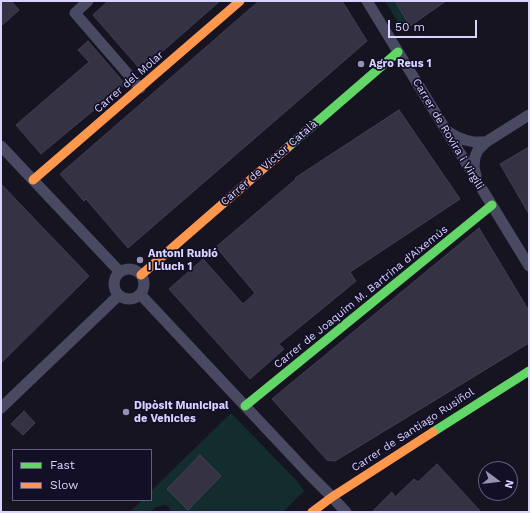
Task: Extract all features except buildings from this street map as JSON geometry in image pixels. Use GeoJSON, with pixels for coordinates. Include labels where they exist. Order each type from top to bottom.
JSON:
{"type":"FeatureCollection","features":[{"type":"Feature","properties":{"kind":"street"},"geometry":{"type":"LineString","coordinates":[[88,1],[75,13],[140,88]]}},
{"type":"Feature","properties":{"kind":"street","name":"Carrer del Molar"},"geometry":{"type":"LineString","coordinates":[[34,180],[240,1]]}},
{"type":"Feature","properties":{"kind":"street","name":"Carrer de Rovira i Virgili"},"geometry":{"type":"LineString","coordinates":[[367,1],[529,266]]}},
{"type":"Feature","properties":{"kind":"street","name":"Carrer de Víctor Català"},"geometry":{"type":"LineString","coordinates":[[141,275],[170,248],[398,52]]}},
{"type":"Feature","properties":{"kind":"street"},"geometry":{"type":"LineString","coordinates":[[479,185],[474,167],[475,157],[478,150],[486,142],[529,114]]}},
{"type":"Feature","properties":{"kind":"street"},"geometry":{"type":"LineString","coordinates":[[445,129],[457,137],[465,140],[486,142]]}},
{"type":"Feature","properties":{"kind":"street"},"geometry":{"type":"LineString","coordinates":[[1,146],[120,272]]}},
{"type":"Feature","properties":{"kind":"street","name":"Carrer de Joaquim M. Bartrina d'Aixemús"},"geometry":{"type":"LineString","coordinates":[[245,406],[492,205]]}},
{"type":"Feature","properties":{"kind":"street"},"geometry":{"type":"LineString","coordinates":[[131,269],[138,271],[141,275],[144,284],[143,290],[140,294],[130,299],[119,295],[115,289],[114,282],[120,272],[131,269]]}},
{"type":"Feature","properties":{"kind":"street"},"geometry":{"type":"LineString","coordinates":[[140,294],[346,512]]}},
{"type":"Feature","properties":{"kind":"street"},"geometry":{"type":"LineString","coordinates":[[1,408],[119,295]]}},
{"type":"Feature","properties":{"kind":"street","name":"Carrer de Santiago Rusiñol"},"geometry":{"type":"LineString","coordinates":[[312,512],[332,496],[529,371]]}},
{"type":"Feature","properties":{"kind":"green space"},"geometry":{"type":"Polygon","coordinates":[[[385,1],[395,1],[410,26],[403,30],[385,1]]]}},
{"type":"Feature","properties":{"kind":"green space"},"geometry":{"type":"Polygon","coordinates":[[[231,413],[297,481],[304,491],[283,512],[171,512],[168,506],[164,505],[156,507],[150,512],[131,511],[141,501],[152,501],[152,490],[231,413]]]}},
{"type":"Feature","properties":{"kind":"traffic: fast"},"geometry":{"type":"LineString","coordinates":[[287,148],[398,52]]}},
{"type":"Feature","properties":{"kind":"traffic: fast"},"geometry":{"type":"LineString","coordinates":[[245,406],[492,205]]}},
{"type":"Feature","properties":{"kind":"traffic: fast"},"geometry":{"type":"LineString","coordinates":[[433,432],[529,371]]}},
{"type":"Feature","properties":{"kind":"traffic: slow"},"geometry":{"type":"LineString","coordinates":[[33,180],[240,1]]}},
{"type":"Feature","properties":{"kind":"traffic: slow"},"geometry":{"type":"LineString","coordinates":[[141,275],[287,148]]}},
{"type":"Feature","properties":{"kind":"traffic: slow"},"geometry":{"type":"LineString","coordinates":[[312,512],[332,497],[433,432]]}},
{"type":"Feature","properties":{"kind":"place","name":"Agro Reus 1"},"geometry":{"type":"Point","coordinates":[361,64]}},
{"type":"Feature","properties":{"kind":"place","name":"Antoni Rubió i Lluch 1"},"geometry":{"type":"Point","coordinates":[140,260]}},
{"type":"Feature","properties":{"kind":"place","name":"Dipòsit Municipal de Vehicles"},"geometry":{"type":"Point","coordinates":[126,412]}}]}
